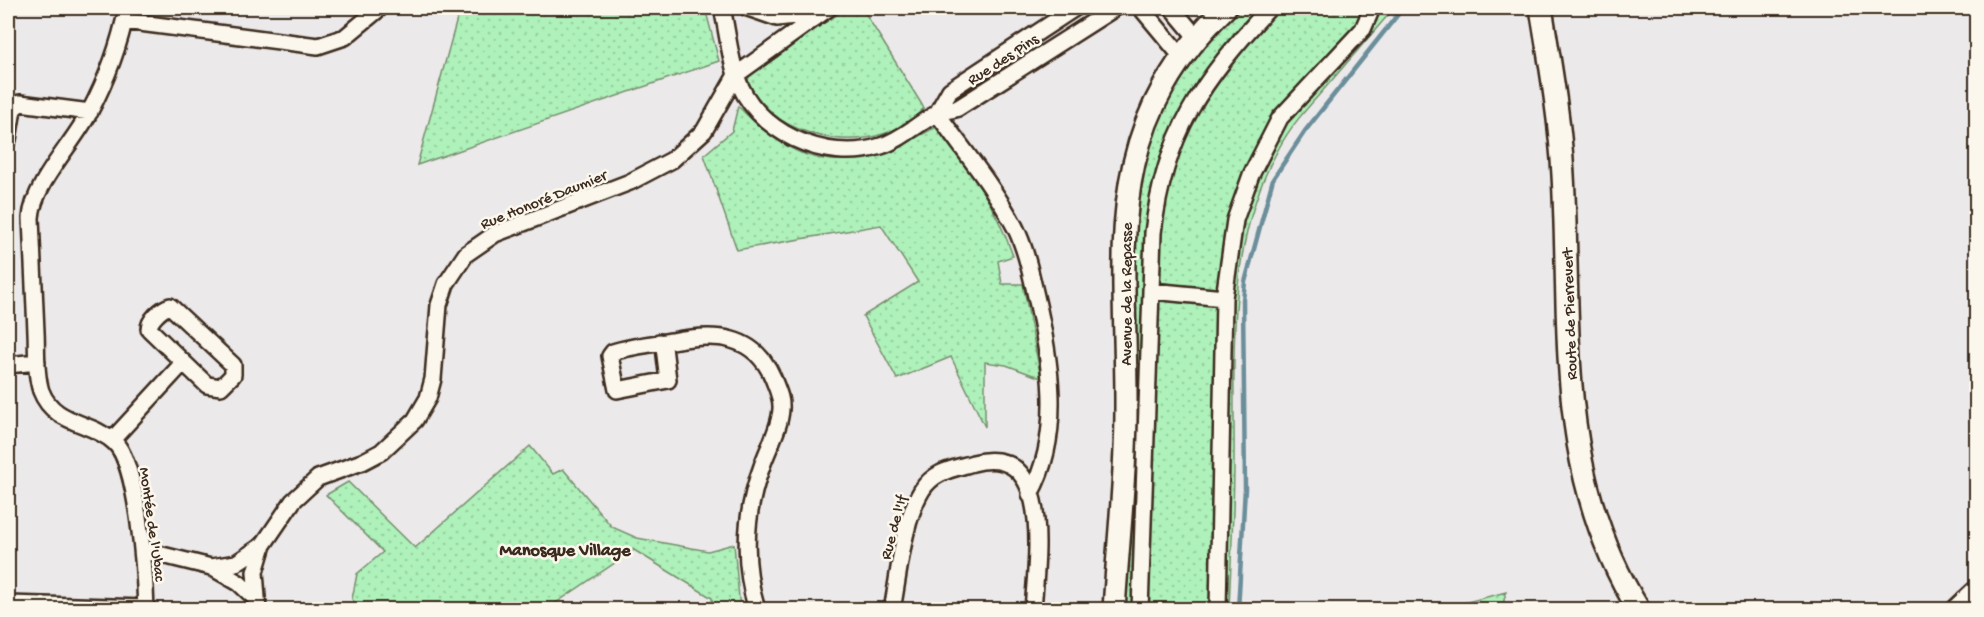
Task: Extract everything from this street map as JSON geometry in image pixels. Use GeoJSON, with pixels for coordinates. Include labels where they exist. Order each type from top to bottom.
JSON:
{"type":"FeatureCollection","features":[{"type":"Feature","properties":{"kind":"main road"},"geometry":{"type":"LineString","coordinates":[[1959,609],[1977,594]]}},
{"type":"Feature","properties":{"kind":"street"},"geometry":{"type":"LineString","coordinates":[[183,363],[112,440],[67,420],[51,406],[42,392],[37,362],[33,206],[36,195],[90,112],[126,14],[318,46],[345,37],[380,8]]}},
{"type":"Feature","properties":{"kind":"street","name":"Rue des Pins"},"geometry":{"type":"LineString","coordinates":[[722,8],[736,75],[751,103],[768,121],[799,140],[831,150],[854,152],[883,146],[937,113],[958,108],[1115,8]]}},
{"type":"Feature","properties":{"kind":"street"},"geometry":{"type":"LineString","coordinates":[[748,8],[771,17],[785,19],[825,10]]}},
{"type":"Feature","properties":{"kind":"street","name":"Rue des Pins"},"geometry":{"type":"LineString","coordinates":[[937,113],[950,90],[1075,8]]}},
{"type":"Feature","properties":{"kind":"street"},"geometry":{"type":"LineString","coordinates":[[1141,8],[1181,56]]}},
{"type":"Feature","properties":{"kind":"street"},"geometry":{"type":"LineString","coordinates":[[1172,8],[1197,38]]}},
{"type":"Feature","properties":{"kind":"street","name":"Avenue de la Repasse"},"geometry":{"type":"LineString","coordinates":[[1114,609],[1126,413],[1124,241],[1126,196],[1133,162],[1146,122],[1167,78],[1181,56],[1225,8]]}},
{"type":"Feature","properties":{"kind":"street"},"geometry":{"type":"LineString","coordinates":[[1140,609],[1157,205],[1175,139],[1196,98],[1217,66],[1269,8]]}},
{"type":"Feature","properties":{"kind":"street"},"geometry":{"type":"LineString","coordinates":[[1218,609],[1224,298],[1235,220],[1261,152],[1289,107],[1363,29],[1372,8]]}},
{"type":"Feature","properties":{"kind":"street","name":"Route de Pierrevert"},"geometry":{"type":"LineString","coordinates":[[1541,8],[1555,93],[1563,173],[1569,377],[1576,439],[1592,508],[1608,550],[1638,609]]}},
{"type":"Feature","properties":{"kind":"street"},"geometry":{"type":"LineString","coordinates":[[736,75],[825,10]]}},
{"type":"Feature","properties":{"kind":"street","name":"Rue Honoré Daumier"},"geometry":{"type":"LineString","coordinates":[[142,550],[212,567],[240,561],[263,545],[278,519],[304,489],[320,477],[376,456],[415,420],[432,385],[436,319],[442,293],[454,269],[471,249],[495,234],[630,182],[672,160],[704,131],[725,98],[736,75]]}},
{"type":"Feature","properties":{"kind":"street"},"geometry":{"type":"LineString","coordinates":[[8,140],[13,109],[21,103],[90,112]]}},
{"type":"Feature","properties":{"kind":"street"},"geometry":{"type":"LineString","coordinates":[[937,113],[1015,227],[1026,257],[1051,372],[1047,444],[1037,482],[1030,494]]}},
{"type":"Feature","properties":{"kind":"street"},"geometry":{"type":"LineString","coordinates":[[1152,291],[1224,298]]}},
{"type":"Feature","properties":{"kind":"street"},"geometry":{"type":"LineString","coordinates":[[166,307],[174,308],[232,363],[234,370],[228,381],[216,388],[207,385],[183,363],[149,329],[150,322],[166,307]]}},
{"type":"Feature","properties":{"kind":"street"},"geometry":{"type":"LineString","coordinates":[[666,341],[712,336],[743,345],[766,365],[779,393],[779,419],[754,489],[748,515],[750,578],[757,609]]}},
{"type":"Feature","properties":{"kind":"street"},"geometry":{"type":"LineString","coordinates":[[8,365],[37,362]]}},
{"type":"Feature","properties":{"kind":"street","name":"Montée de l'Ubac"},"geometry":{"type":"LineString","coordinates":[[112,440],[121,448],[127,462],[142,550],[146,609]]}},
{"type":"Feature","properties":{"kind":"street","name":"Rue de l'If"},"geometry":{"type":"LineString","coordinates":[[892,609],[910,518],[919,495],[935,476],[988,460],[1002,460],[1018,470],[1030,494],[1036,517],[1037,535],[1033,609]]}},
{"type":"Feature","properties":{"kind":"street"},"geometry":{"type":"LineString","coordinates":[[257,604],[255,573],[263,545]]}},
{"type":"Feature","properties":{"kind":"street"},"geometry":{"type":"LineString","coordinates":[[212,567],[239,583],[257,604]]}},
{"type":"Feature","properties":{"kind":"street"},"geometry":{"type":"LineString","coordinates":[[8,604],[146,609]]}},
{"type":"Feature","properties":{"kind":"green space"},"geometry":{"type":"Polygon","coordinates":[[[460,8],[705,8],[719,61],[417,165],[460,8]]]}},
{"type":"Feature","properties":{"kind":"green space"},"geometry":{"type":"Polygon","coordinates":[[[847,8],[862,8],[924,108],[907,123],[887,133],[865,138],[842,139],[820,136],[798,129],[778,118],[761,104],[749,86],[750,72],[847,8]]]}},
{"type":"Feature","properties":{"kind":"green space"},"geometry":{"type":"Polygon","coordinates":[[[1242,8],[1394,8],[1289,131],[1262,184],[1249,222],[1241,261],[1234,340],[1234,496],[1229,609],[1125,610],[1136,316],[1132,252],[1135,196],[1151,139],[1176,87],[1208,41],[1242,8]]]}},
{"type":"Feature","properties":{"kind":"green space"},"geometry":{"type":"Polygon","coordinates":[[[738,106],[786,146],[809,156],[831,160],[855,159],[880,153],[936,127],[960,157],[980,188],[1006,238],[1013,256],[998,261],[1002,284],[1023,284],[1041,378],[1006,365],[985,362],[985,427],[951,357],[897,379],[863,316],[918,282],[881,225],[737,250],[704,155],[732,131],[738,106]]]}},
{"type":"Feature","properties":{"kind":"green space"},"geometry":{"type":"Polygon","coordinates":[[[530,446],[553,474],[563,469],[612,527],[637,538],[708,551],[734,544],[740,609],[713,609],[712,598],[634,550],[547,609],[359,609],[352,599],[357,574],[383,552],[326,495],[348,482],[415,548],[530,446]]]}},
{"type":"Feature","properties":{"kind":"green space"},"geometry":{"type":"Polygon","coordinates":[[[1506,592],[1502,609],[1440,609],[1506,592]]]}},
{"type":"Feature","properties":{"kind":"waterway"},"geometry":{"type":"LineString","coordinates":[[1238,610],[1245,488],[1243,300],[1245,282],[1273,179],[1305,131],[1403,8]]}},
{"type":"Feature","properties":{"kind":"district","name":"Manosque Village"},"geometry":{"type":"Point","coordinates":[565,549]}}]}
